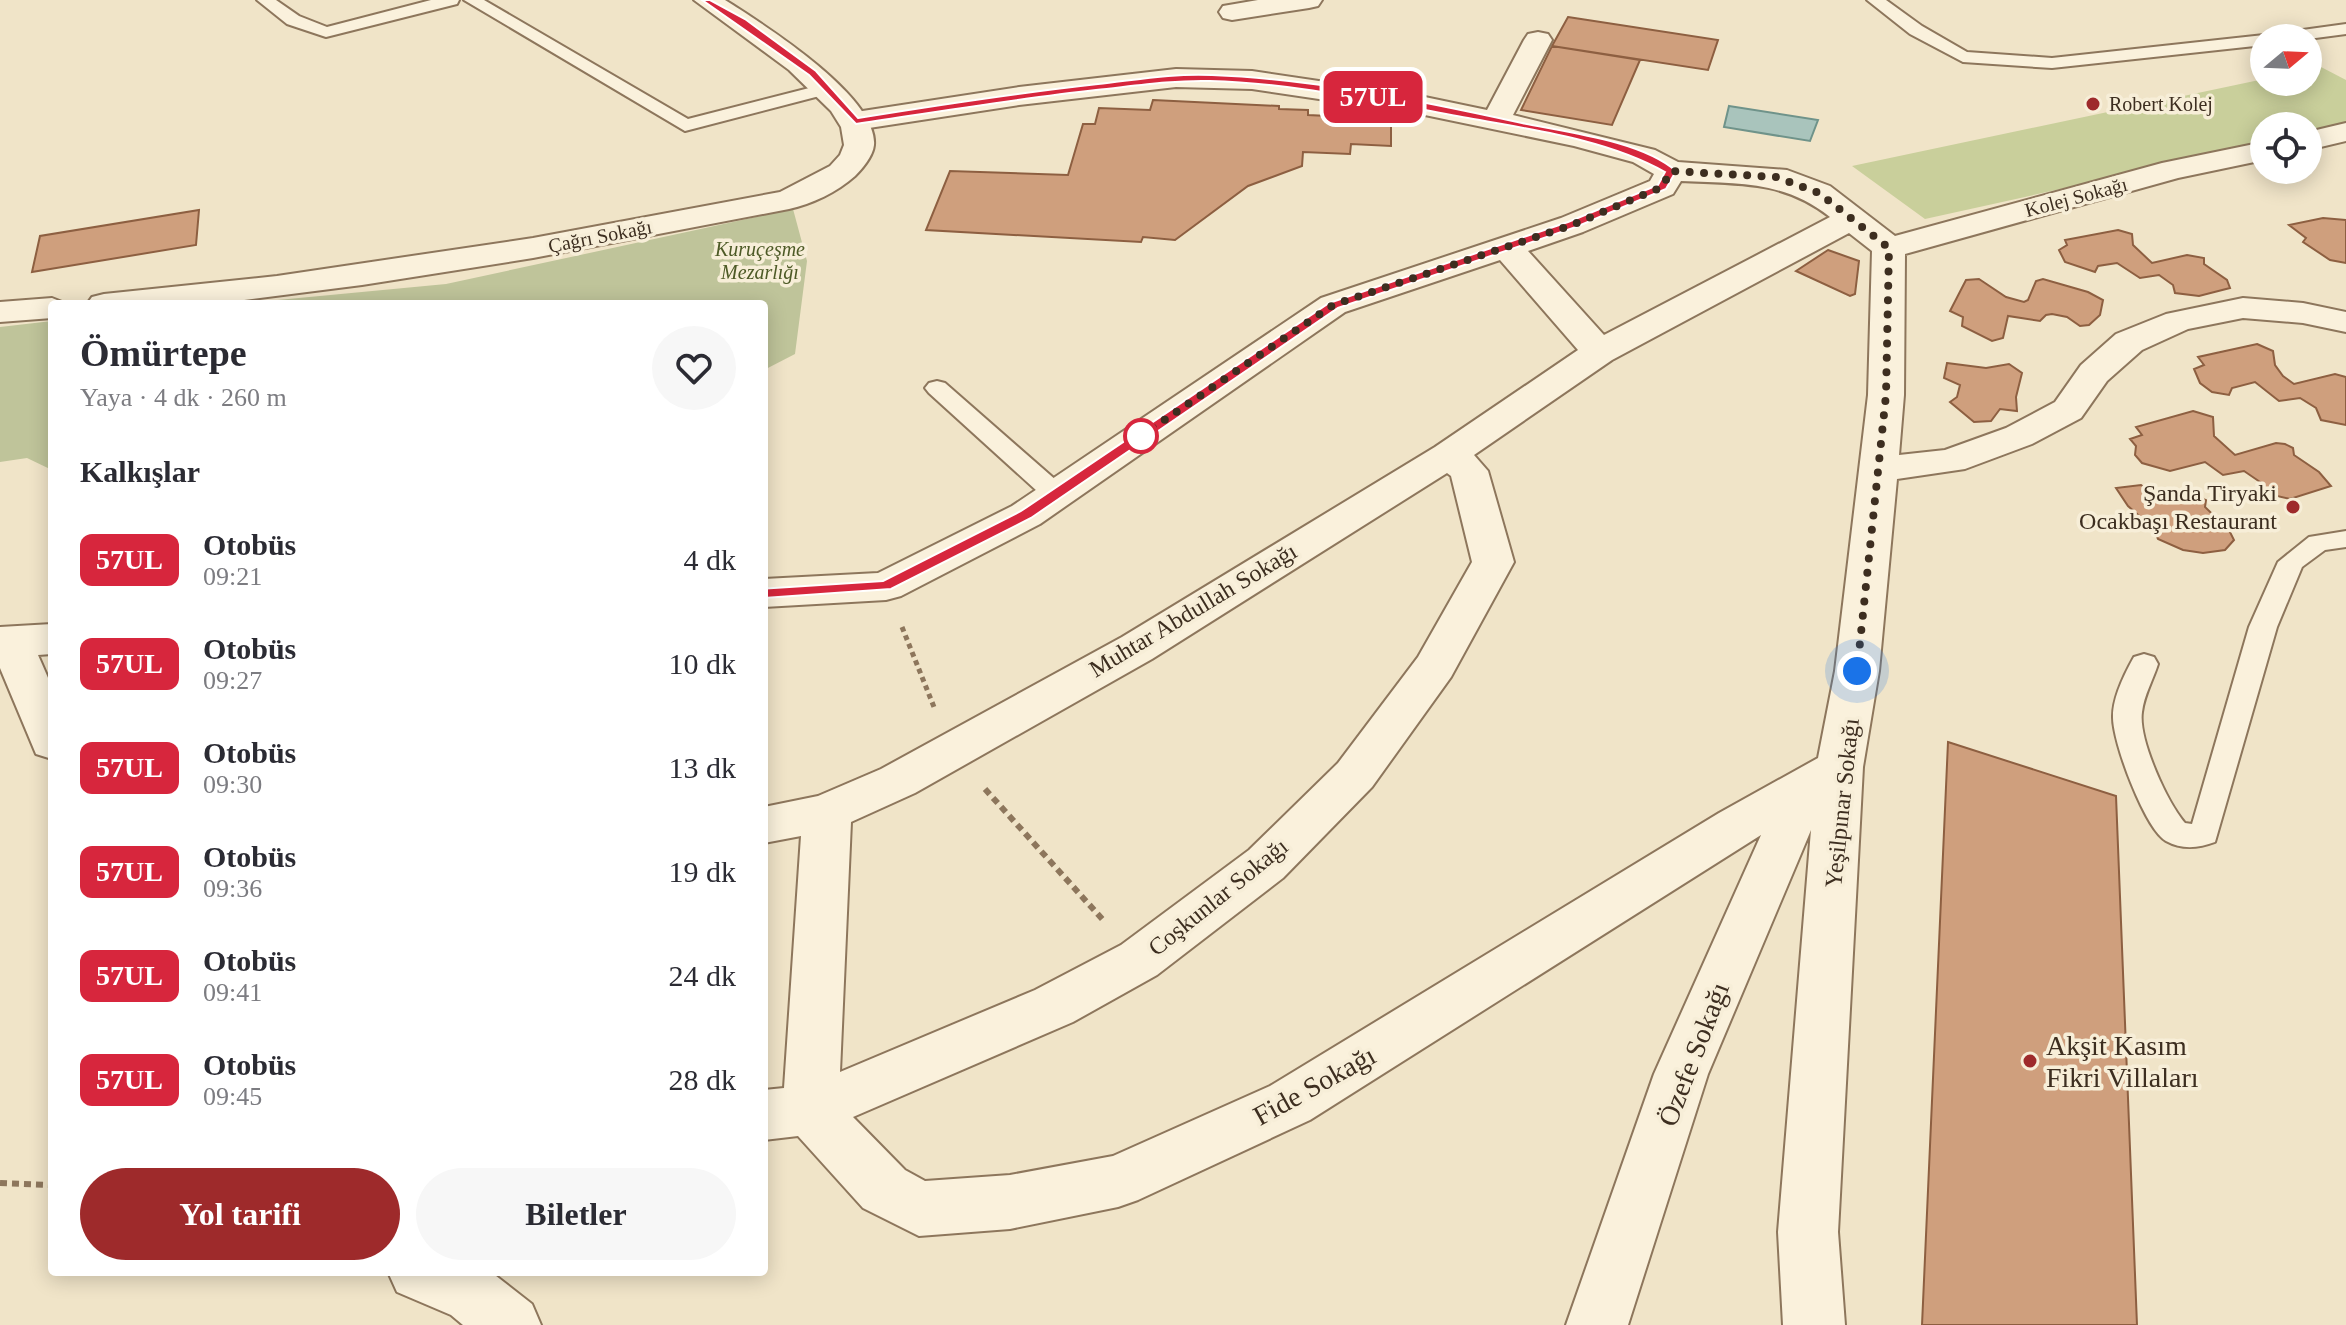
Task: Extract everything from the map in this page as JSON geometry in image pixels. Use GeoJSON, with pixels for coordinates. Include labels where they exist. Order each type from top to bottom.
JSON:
{"type":"FeatureCollection","features":[{"type":"Feature","properties":{"kind":"street"},"geometry":{"type":"LineString","coordinates":[[707,0],[742,21],[812,73],[856,121],[1019,96],[1176,78],[1213,78],[1337,91],[1579,138],[1644,156],[1671,171],[1776,177],[1819,193],[1889,248]]}},
{"type":"Feature","properties":{"kind":"street"},"geometry":{"type":"LineString","coordinates":[[1232,12],[1309,0]]}},
{"type":"Feature","properties":{"kind":"street"},"geometry":{"type":"LineString","coordinates":[[1496,120],[1538,40]]}},
{"type":"Feature","properties":{"kind":"street","name":"Çağrı Sokağı"},"geometry":{"type":"LineString","coordinates":[[144,300],[306,284],[460,262],[789,200],[817,188],[847,167],[859,144],[856,121]]}},
{"type":"Feature","properties":{"kind":"street"},"geometry":{"type":"LineString","coordinates":[[2322,138],[2346,132]]}},
{"type":"Feature","properties":{"kind":"street","name":"Kolej Sokağı"},"geometry":{"type":"LineString","coordinates":[[1889,248],[2173,170],[2250,154]]}},
{"type":"Feature","properties":{"kind":"street"},"geometry":{"type":"LineString","coordinates":[[768,593],[886,586],[1026,515],[1333,305],[1572,225],[1662,187],[1671,171]]}},
{"type":"Feature","properties":{"kind":"street","name":"Muhtar Abdullah Sokağı"},"geometry":{"type":"LineString","coordinates":[[768,824],[827,812],[898,781],[1137,648],[1449,455],[1599,352],[1851,219]]}},
{"type":"Feature","properties":{"kind":"street"},"geometry":{"type":"LineString","coordinates":[[1507,247],[1599,352]]}},
{"type":"Feature","properties":{"kind":"street","name":"Yeşilpınar Sokağı"},"geometry":{"type":"LineString","coordinates":[[1814,1325],[1808,1232],[1822,778],[1857,671],[1886,379],[1889,248]]}},
{"type":"Feature","properties":{"kind":"street"},"geometry":{"type":"LineString","coordinates":[[0,312],[48,308]]}},
{"type":"Feature","properties":{"kind":"street"},"geometry":{"type":"LineString","coordinates":[[1878,469],[1951,461],[2019,436],[2068,410],[2094,373],[2129,342],[2178,321],[2243,308],[2303,313],[2346,322]]}},
{"type":"Feature","properties":{"kind":"street","name":"Coşkunlar Sokağı"},"geometry":{"type":"LineString","coordinates":[[787,1113],[892,1078],[1054,1006],[1139,960],[1266,864],[1344,786],[1435,666],[1493,562],[1469,471],[1449,455]]}},
{"type":"Feature","properties":{"kind":"street"},"geometry":{"type":"LineString","coordinates":[[21,641],[48,729]]}},
{"type":"Feature","properties":{"kind":"street","name":"Fide Sokağı"},"geometry":{"type":"LineString","coordinates":[[787,1113],[884,1189],[919,1209],[1010,1202],[1118,1181],[1290,1103],[1736,826],[1822,778]]}},
{"type":"Feature","properties":{"kind":"street","name":"Özefe Sokağı"},"geometry":{"type":"LineString","coordinates":[[1597,1325],[1681,1074],[1822,778]]}},
{"type":"Feature","properties":{"kind":"street"},"geometry":{"type":"LineString","coordinates":[[787,1113],[827,812]]}},
{"type":"Feature","properties":{"kind":"street"},"geometry":{"type":"LineString","coordinates":[[428,1276],[473,1294],[510,1325]]}},
{"type":"Feature","properties":{"kind":"lane"},"geometry":{"type":"LineString","coordinates":[[265,0],[293,20],[326,32],[451,0]]}},
{"type":"Feature","properties":{"kind":"lane"},"geometry":{"type":"LineString","coordinates":[[472,0],[685,125],[825,89]]}},
{"type":"Feature","properties":{"kind":"lane"},"geometry":{"type":"LineString","coordinates":[[1875,0],[1916,30],[1963,57],[2052,63],[2250,42]]}},
{"type":"Feature","properties":{"kind":"lane"},"geometry":{"type":"LineString","coordinates":[[2322,32],[2346,29]]}},
{"type":"Feature","properties":{"kind":"lane"},"geometry":{"type":"LineString","coordinates":[[937,388],[1056,494]]}},
{"type":"Feature","properties":{"kind":"lane"},"geometry":{"type":"LineString","coordinates":[[2144,664],[2127,718],[2144,775],[2168,825],[2177,834],[2190,837],[2204,834],[2263,627],[2291,562],[2318,543],[2346,539]]}},
{"type":"Feature","properties":{"kind":"path"},"geometry":{"type":"LineString","coordinates":[[886,586],[951,751],[1139,960]]}},
{"type":"Feature","properties":{"kind":"path"},"geometry":{"type":"LineString","coordinates":[[0,1183],[48,1185]]}},
{"type":"Feature","properties":{"kind":"green space"},"geometry":{"type":"Polygon","coordinates":[[[2322,68],[2346,80],[2346,126],[2322,131],[2322,112],[2250,112],[2250,147],[1925,219],[1852,166],[2250,82],[2250,96],[2322,96],[2322,68]]]}},
{"type":"Feature","properties":{"kind":"green space","name":"Kuruçeşme Mezarlığı"},"geometry":{"type":"Polygon","coordinates":[[[793,209],[807,261],[795,354],[768,368],[768,300],[277,300],[446,284],[793,209]]]}},
{"type":"Feature","properties":{"kind":"green space"},"geometry":{"type":"Polygon","coordinates":[[[48,321],[48,468],[27,458],[0,462],[0,327],[48,321]]]}},
{"type":"Feature","properties":{"kind":"water"},"geometry":{"type":"Polygon","coordinates":[[[1729,106],[1818,120],[1810,141],[1724,127],[1729,106]]]}},
{"type":"Feature","properties":{"kind":"building"},"geometry":{"type":"Polygon","coordinates":[[[1568,17],[1718,40],[1708,70],[1552,46],[1568,17]]]}},
{"type":"Feature","properties":{"kind":"building"},"geometry":{"type":"Polygon","coordinates":[[[1552,46],[1640,60],[1612,125],[1521,110],[1552,46]]]}},
{"type":"Feature","properties":{"kind":"building"},"geometry":{"type":"Polygon","coordinates":[[[1153,100],[1279,106],[1279,109],[1308,110],[1308,115],[1391,122],[1391,146],[1351,144],[1350,154],[1303,152],[1302,166],[1248,186],[1175,240],[1143,237],[1141,242],[926,230],[950,171],[1068,175],[1083,124],[1095,124],[1099,108],[1150,110],[1153,100]]]}},
{"type":"Feature","properties":{"kind":"building"},"geometry":{"type":"Polygon","coordinates":[[[199,210],[196,245],[32,272],[40,236],[199,210]]]}},
{"type":"Feature","properties":{"kind":"building"},"geometry":{"type":"Polygon","coordinates":[[[2323,218],[2346,220],[2346,263],[2330,260],[2303,242],[2306,238],[2289,225],[2323,218]]]}},
{"type":"Feature","properties":{"kind":"building"},"geometry":{"type":"Polygon","coordinates":[[[2118,230],[2132,234],[2133,245],[2152,263],[2187,255],[2204,258],[2204,264],[2227,280],[2230,288],[2199,296],[2175,293],[2173,285],[2159,275],[2140,278],[2117,263],[2098,266],[2095,272],[2065,262],[2059,250],[2067,245],[2065,240],[2118,230]]]}},
{"type":"Feature","properties":{"kind":"building"},"geometry":{"type":"Polygon","coordinates":[[[1828,250],[1859,261],[1855,294],[1850,296],[1796,271],[1828,250]]]}},
{"type":"Feature","properties":{"kind":"building"},"geometry":{"type":"Polygon","coordinates":[[[1979,279],[2006,297],[2024,302],[2028,300],[2036,281],[2043,279],[2088,292],[2103,300],[2100,315],[2089,325],[2080,326],[2067,317],[2052,314],[2040,321],[2008,316],[2003,338],[1992,341],[1962,326],[1963,317],[1950,311],[1966,280],[1979,279]]]}},
{"type":"Feature","properties":{"kind":"building"},"geometry":{"type":"Polygon","coordinates":[[[2257,344],[2273,351],[2275,365],[2294,384],[2335,374],[2346,377],[2346,425],[2321,420],[2316,408],[2300,398],[2279,401],[2255,382],[2232,388],[2229,395],[2212,392],[2200,383],[2194,369],[2204,365],[2198,357],[2257,344]]]}},
{"type":"Feature","properties":{"kind":"building"},"geometry":{"type":"Polygon","coordinates":[[[1947,363],[1986,368],[2009,364],[2022,373],[2016,397],[2017,411],[2000,409],[1991,421],[1974,422],[1950,402],[1957,397],[1960,385],[1944,378],[1947,363]]]}},
{"type":"Feature","properties":{"kind":"building"},"geometry":{"type":"Polygon","coordinates":[[[2193,411],[2213,417],[2214,436],[2235,455],[2276,443],[2285,444],[2293,448],[2294,455],[2319,472],[2331,486],[2290,499],[2264,493],[2263,484],[2244,471],[2223,475],[2205,462],[2170,471],[2142,463],[2135,455],[2136,446],[2130,439],[2142,435],[2136,427],[2193,411]]]}},
{"type":"Feature","properties":{"kind":"building"},"geometry":{"type":"Polygon","coordinates":[[[2141,485],[2157,496],[2185,491],[2206,500],[2205,507],[2229,530],[2234,540],[2225,550],[2203,553],[2183,550],[2158,539],[2153,528],[2128,506],[2116,488],[2141,485]]]}},
{"type":"Feature","properties":{"kind":"building","name":"Akşit Kasım Fikri Villaları"},"geometry":{"type":"Polygon","coordinates":[[[1948,742],[2116,796],[2137,1325],[1922,1325],[1948,742]]]}},
{"type":"Feature","properties":{"kind":"bus line","name":"57UL"},"geometry":{"type":"LineString","coordinates":[[707,0],[742,21],[812,73],[856,121],[1019,96],[1176,78],[1252,80],[1420,105],[1579,138],[1644,156],[1671,171],[1662,187],[1572,225],[1333,305],[1026,515],[886,586],[768,593]]}},
{"type":"Feature","properties":{"kind":"place","name":"Robert Kolej"},"geometry":{"type":"Point","coordinates":[2093,104]}},
{"type":"Feature","properties":{"kind":"place","name":"Şanda Tiryaki Ocakbaşı Restaurant"},"geometry":{"type":"Point","coordinates":[2293,507]}},
{"type":"Feature","properties":{"kind":"place","name":"Akşit Kasım Fikri Villaları"},"geometry":{"type":"Point","coordinates":[2030,1061]}},
{"type":"Feature","properties":{"kind":"route"},"geometry":{"type":"LineString","coordinates":[[1141,436],[1333,305],[1572,225],[1662,187],[1671,171],[1776,177],[1819,193],[1889,248],[1886,395],[1857,671]]}}]}
